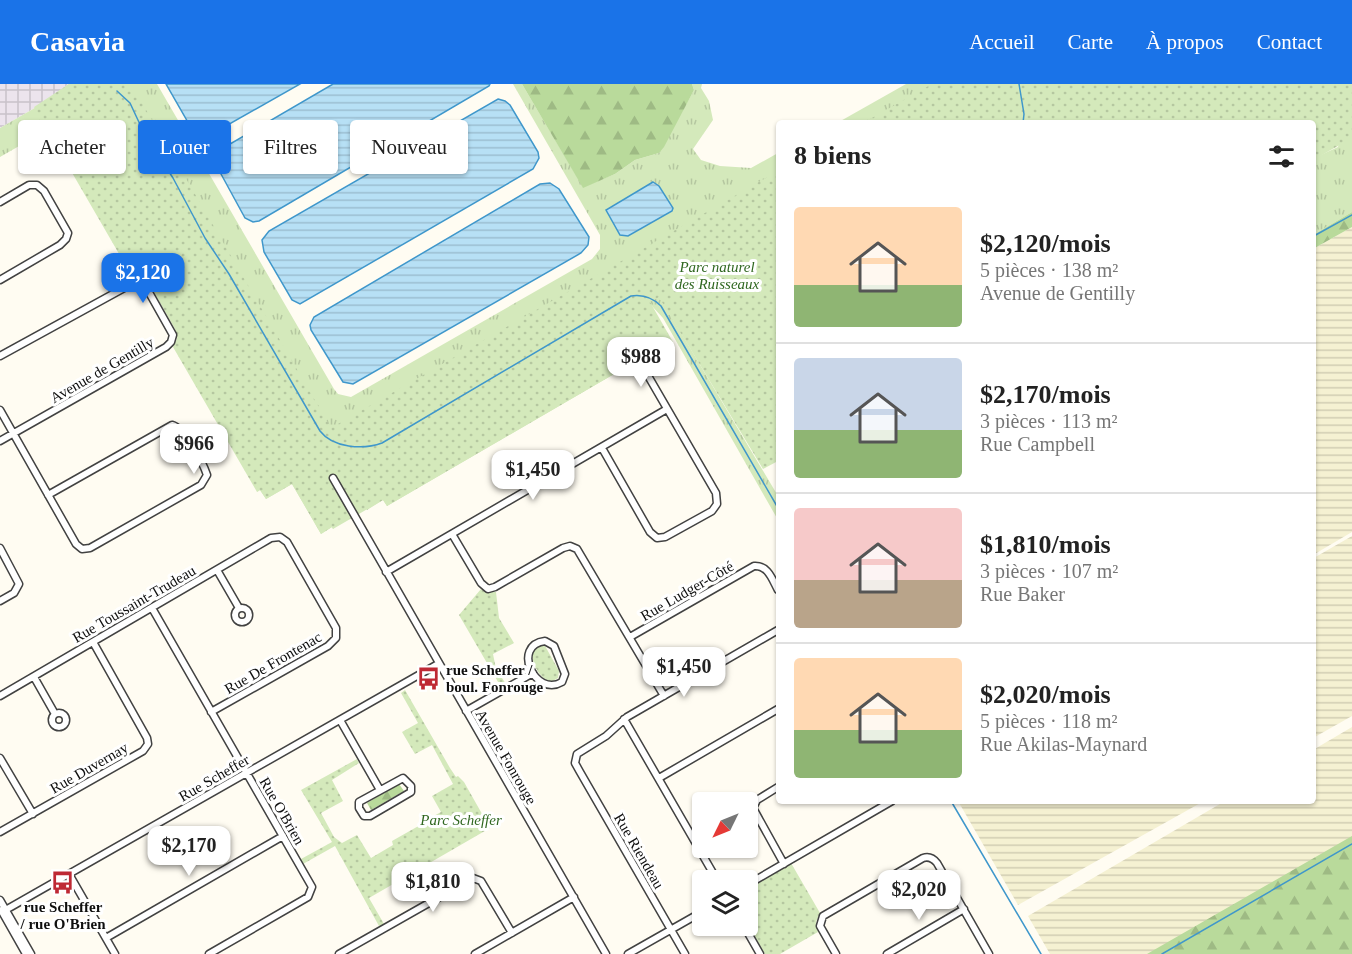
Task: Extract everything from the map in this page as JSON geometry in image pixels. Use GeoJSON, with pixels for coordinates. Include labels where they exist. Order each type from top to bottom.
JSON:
{"type":"FeatureCollection","features":[{"type":"Feature","properties":{"kind":"street"},"geometry":{"type":"LineString","coordinates":[[0,202],[29,185],[37,185],[43,189],[68,233],[60,245],[0,280]]}},
{"type":"Feature","properties":{"kind":"street","name":"Avenue de Gentilly"},"geometry":{"type":"LineString","coordinates":[[0,356],[135,282],[146,287],[172,332],[171,342],[166,347],[0,441]]}},
{"type":"Feature","properties":{"kind":"street"},"geometry":{"type":"LineString","coordinates":[[602,448],[655,537],[665,537],[712,511],[717,504],[717,496],[636,356]]}},
{"type":"Feature","properties":{"kind":"street"},"geometry":{"type":"LineString","coordinates":[[386,572],[667,409]]}},
{"type":"Feature","properties":{"kind":"street"},"geometry":{"type":"LineString","coordinates":[[0,410],[13,434],[76,544],[85,549],[201,485],[207,475],[183,432],[177,426],[172,425],[48,495]]}},
{"type":"Feature","properties":{"kind":"street","name":"Avenue Fonrouge"},"geometry":{"type":"LineString","coordinates":[[333,478],[606,954]]}},
{"type":"Feature","properties":{"kind":"street"},"geometry":{"type":"LineString","coordinates":[[452,534],[479,580],[488,589],[563,548],[570,546],[575,548],[582,555],[664,696]]}},
{"type":"Feature","properties":{"kind":"street","name":"Rue Toussaint-Trudeau"},"geometry":{"type":"LineString","coordinates":[[0,696],[271,538],[280,537]]}},
{"type":"Feature","properties":{"kind":"street","name":"Rue De Frontenac"},"geometry":{"type":"LineString","coordinates":[[212,712],[328,646],[336,638],[336,628],[287,542],[280,537]]}},
{"type":"Feature","properties":{"kind":"street"},"geometry":{"type":"LineString","coordinates":[[0,548],[19,584],[14,593],[0,601]]}},
{"type":"Feature","properties":{"kind":"street","name":"Rue Ludger-Côté"},"geometry":{"type":"LineString","coordinates":[[630,637],[754,566],[766,569],[776,586]]}},
{"type":"Feature","properties":{"kind":"street"},"geometry":{"type":"LineString","coordinates":[[217,570],[239,608]]}},
{"type":"Feature","properties":{"kind":"street","name":"Rue O'Brien"},"geometry":{"type":"LineString","coordinates":[[152,608],[311,885],[310,894],[209,954]]}},
{"type":"Feature","properties":{"kind":"street"},"geometry":{"type":"LineString","coordinates":[[711,870],[624,719],[776,631]]}},
{"type":"Feature","properties":{"kind":"street","name":"Rue Duvernay"},"geometry":{"type":"LineString","coordinates":[[0,832],[143,751],[147,746],[147,738],[93,642]]}},
{"type":"Feature","properties":{"kind":"street"},"geometry":{"type":"LineString","coordinates":[[539,642],[550,642],[555,649],[565,678],[557,685],[548,686],[533,673],[528,656],[529,649],[539,642]]}},
{"type":"Feature","properties":{"kind":"street","name":"Rue Scheffer"},"geometry":{"type":"LineString","coordinates":[[2,910],[438,664]]}},
{"type":"Feature","properties":{"kind":"street"},"geometry":{"type":"LineString","coordinates":[[466,711],[533,673]]}},
{"type":"Feature","properties":{"kind":"street"},"geometry":{"type":"LineString","coordinates":[[34,677],[55,714]]}},
{"type":"Feature","properties":{"kind":"street"},"geometry":{"type":"LineString","coordinates":[[658,778],[776,710]]}},
{"type":"Feature","properties":{"kind":"street","name":"Rue Riendeau"},"geometry":{"type":"LineString","coordinates":[[624,719],[606,736],[579,752],[575,758],[580,772],[685,954]]}},
{"type":"Feature","properties":{"kind":"street"},"geometry":{"type":"LineString","coordinates":[[340,720],[380,790]]}},
{"type":"Feature","properties":{"kind":"street"},"geometry":{"type":"LineString","coordinates":[[0,758],[33,814]]}},
{"type":"Feature","properties":{"kind":"street"},"geometry":{"type":"LineString","coordinates":[[404,778],[412,788],[406,795],[370,816],[364,816],[358,804],[380,790],[404,778]]}},
{"type":"Feature","properties":{"kind":"street"},"geometry":{"type":"LineString","coordinates":[[776,788],[757,800],[753,808],[784,864]]}},
{"type":"Feature","properties":{"kind":"street"},"geometry":{"type":"LineString","coordinates":[[758,879],[887,804]]}},
{"type":"Feature","properties":{"kind":"street"},"geometry":{"type":"LineString","coordinates":[[106,938],[283,836]]}},
{"type":"Feature","properties":{"kind":"street"},"geometry":{"type":"LineString","coordinates":[[836,954],[821,928],[820,921],[823,916],[922,858],[929,857],[936,861],[989,954]]}},
{"type":"Feature","properties":{"kind":"street"},"geometry":{"type":"LineString","coordinates":[[69,874],[115,954]]}},
{"type":"Feature","properties":{"kind":"street"},"geometry":{"type":"LineString","coordinates":[[339,954],[474,878],[481,881],[512,933]]}},
{"type":"Feature","properties":{"kind":"street"},"geometry":{"type":"LineString","coordinates":[[475,954],[574,897]]}},
{"type":"Feature","properties":{"kind":"street"},"geometry":{"type":"LineString","coordinates":[[0,900],[2,910],[26,954]]}},
{"type":"Feature","properties":{"kind":"street"},"geometry":{"type":"LineString","coordinates":[[886,954],[964,909]]}},
{"type":"Feature","properties":{"kind":"street"},"geometry":{"type":"LineString","coordinates":[[2,910],[31,954]]}},
{"type":"Feature","properties":{"kind":"street"},"geometry":{"type":"LineString","coordinates":[[628,954],[692,918]]}},
{"type":"Feature","properties":{"kind":"street"},"geometry":{"type":"LineString","coordinates":[[750,936],[760,954]]}},
{"type":"Feature","properties":{"kind":"shaded area"},"geometry":{"type":"Polygon","coordinates":[[[0,84],[69,84],[0,128],[0,84]]]}},
{"type":"Feature","properties":{"kind":"shaded area"},"geometry":{"type":"Polygon","coordinates":[[[1352,227],[1352,532],[1316,553],[1316,247],[1352,227]]]}},
{"type":"Feature","properties":{"kind":"shaded area"},"geometry":{"type":"Polygon","coordinates":[[[1352,536],[1352,716],[1316,736],[1316,557],[1352,536]]]}},
{"type":"Feature","properties":{"kind":"shaded area"},"geometry":{"type":"Polygon","coordinates":[[[1352,727],[1352,838],[1149,954],[1050,954],[1028,916],[1220,804],[1316,804],[1316,748],[1352,727]]]}},
{"type":"Feature","properties":{"kind":"shaded area"},"geometry":{"type":"Polygon","coordinates":[[[960,804],[1199,804],[1018,905],[960,804]]]}},
{"type":"Feature","properties":{"kind":"green space"},"geometry":{"type":"Polygon","coordinates":[[[69,84],[157,84],[178,120],[138,120],[138,174],[209,174],[334,389],[338,394],[351,397],[592,259],[600,249],[600,235],[513,84],[522,84],[583,187],[615,174],[635,160],[659,153],[694,90],[692,84],[702,84],[701,88],[709,101],[713,120],[693,149],[701,160],[720,166],[751,168],[776,154],[776,211],[658,294],[776,493],[776,516],[663,318],[651,305],[629,356],[633,363],[387,506],[383,500],[367,510],[357,500],[333,529],[332,527],[321,534],[292,484],[266,499],[260,490],[257,492],[267,464],[85,174],[126,174],[126,120],[18,120],[18,147],[0,157],[0,128],[69,84]]]}},
{"type":"Feature","properties":{"kind":"green space","name":"Parc naturel des Ruisseaux"},"geometry":{"type":"Polygon","coordinates":[[[69,84],[131,84],[152,120],[138,120],[138,174],[183,174],[331,428],[776,172],[776,462],[763,469],[659,297],[650,302],[673,342],[643,359],[642,351],[635,350],[629,356],[633,363],[387,506],[383,500],[321,534],[292,484],[266,499],[260,490],[257,492],[173,347],[177,339],[175,329],[150,285],[143,279],[133,278],[73,174],[126,174],[126,120],[42,120],[34,107],[69,84]]]}},
{"type":"Feature","properties":{"kind":"green space"},"geometry":{"type":"Polygon","coordinates":[[[522,84],[692,84],[694,90],[659,153],[635,160],[615,174],[583,188],[522,84]]]}},
{"type":"Feature","properties":{"kind":"green space"},"geometry":{"type":"Polygon","coordinates":[[[906,84],[1014,84],[1013,120],[842,120],[906,84]]]}},
{"type":"Feature","properties":{"kind":"green space"},"geometry":{"type":"Polygon","coordinates":[[[932,84],[1352,84],[1352,138],[1316,158],[1316,120],[868,120],[932,84]]]}},
{"type":"Feature","properties":{"kind":"green space"},"geometry":{"type":"Polygon","coordinates":[[[1352,86],[1352,212],[1316,233],[1316,157],[1338,147],[1352,86]]]}},
{"type":"Feature","properties":{"kind":"green space"},"geometry":{"type":"Polygon","coordinates":[[[1352,212],[1352,227],[1316,247],[1316,233],[1352,212]]]}},
{"type":"Feature","properties":{"kind":"green space"},"geometry":{"type":"Polygon","coordinates":[[[481,589],[496,592],[499,618],[514,643],[493,654],[496,669],[506,684],[501,687],[459,615],[481,589]]]}},
{"type":"Feature","properties":{"kind":"green space"},"geometry":{"type":"Polygon","coordinates":[[[544,644],[559,671],[558,678],[551,682],[539,674],[533,660],[532,650],[544,644]]]}},
{"type":"Feature","properties":{"kind":"green space","name":"Parc Scheffer"},"geometry":{"type":"Polygon","coordinates":[[[405,690],[450,768],[456,777],[458,776],[464,782],[490,828],[369,898],[384,924],[379,926],[335,846],[303,864],[301,859],[332,842],[301,790],[357,759],[359,763],[332,780],[343,801],[321,813],[334,837],[342,843],[357,835],[371,858],[393,845],[392,841],[422,824],[424,827],[435,822],[432,817],[441,812],[432,796],[453,784],[432,745],[415,754],[402,732],[418,723],[401,693],[405,690]]]}},
{"type":"Feature","properties":{"kind":"green space"},"geometry":{"type":"Polygon","coordinates":[[[399,784],[404,791],[371,810],[367,803],[399,784]]]}},
{"type":"Feature","properties":{"kind":"green space"},"geometry":{"type":"Polygon","coordinates":[[[1352,836],[1352,954],[1147,954],[1352,836]]]}},
{"type":"Feature","properties":{"kind":"green space"},"geometry":{"type":"Polygon","coordinates":[[[791,863],[820,913],[816,922],[818,932],[780,954],[765,954],[755,936],[758,936],[758,882],[791,863]]]}},
{"type":"Feature","properties":{"kind":"water"},"geometry":{"type":"Polygon","coordinates":[[[166,84],[300,84],[231,123],[231,120],[187,120],[166,84]]]}},
{"type":"Feature","properties":{"kind":"water"},"geometry":{"type":"Polygon","coordinates":[[[333,84],[490,84],[431,120],[350,120],[350,168],[259,221],[253,222],[245,218],[221,174],[231,174],[231,143],[243,136],[243,174],[338,174],[338,120],[271,120],[333,84]]]}},
{"type":"Feature","properties":{"kind":"water"},"geometry":{"type":"Polygon","coordinates":[[[498,99],[505,101],[510,105],[538,152],[539,158],[533,169],[300,304],[292,300],[264,252],[262,240],[269,231],[368,174],[468,174],[468,120],[462,120],[498,99]]]}},
{"type":"Feature","properties":{"kind":"water"},"geometry":{"type":"Polygon","coordinates":[[[653,182],[659,186],[673,208],[672,211],[628,236],[620,235],[606,210],[653,182]]]}},
{"type":"Feature","properties":{"kind":"water"},"geometry":{"type":"Polygon","coordinates":[[[550,183],[559,189],[589,237],[588,245],[581,253],[353,384],[343,382],[311,330],[310,325],[314,317],[540,184],[550,183]]]}},
{"type":"Feature","properties":{"kind":"waterway"},"geometry":{"type":"LineString","coordinates":[[1019,84],[1023,120]]}},
{"type":"Feature","properties":{"kind":"waterway"},"geometry":{"type":"LineString","coordinates":[[117,91],[130,103],[144,133],[173,178],[205,238],[229,274],[320,431],[332,441],[357,447],[382,443],[631,296],[644,296],[661,306],[776,505]]}},
{"type":"Feature","properties":{"kind":"waterway"},"geometry":{"type":"LineString","coordinates":[[1316,235],[1352,215]]}},
{"type":"Feature","properties":{"kind":"waterway"},"geometry":{"type":"LineString","coordinates":[[953,804],[1041,954]]}},
{"type":"Feature","properties":{"kind":"waterway"},"geometry":{"type":"LineString","coordinates":[[1162,954],[1352,844]]}},
{"type":"Feature","properties":{"kind":"place","name":"rue Scheffer / boul. Fonrouge"},"geometry":{"type":"Point","coordinates":[428,679]}},
{"type":"Feature","properties":{"kind":"place","name":"rue Scheffer / rue O'Brien"},"geometry":{"type":"Point","coordinates":[63,883]}}]}
